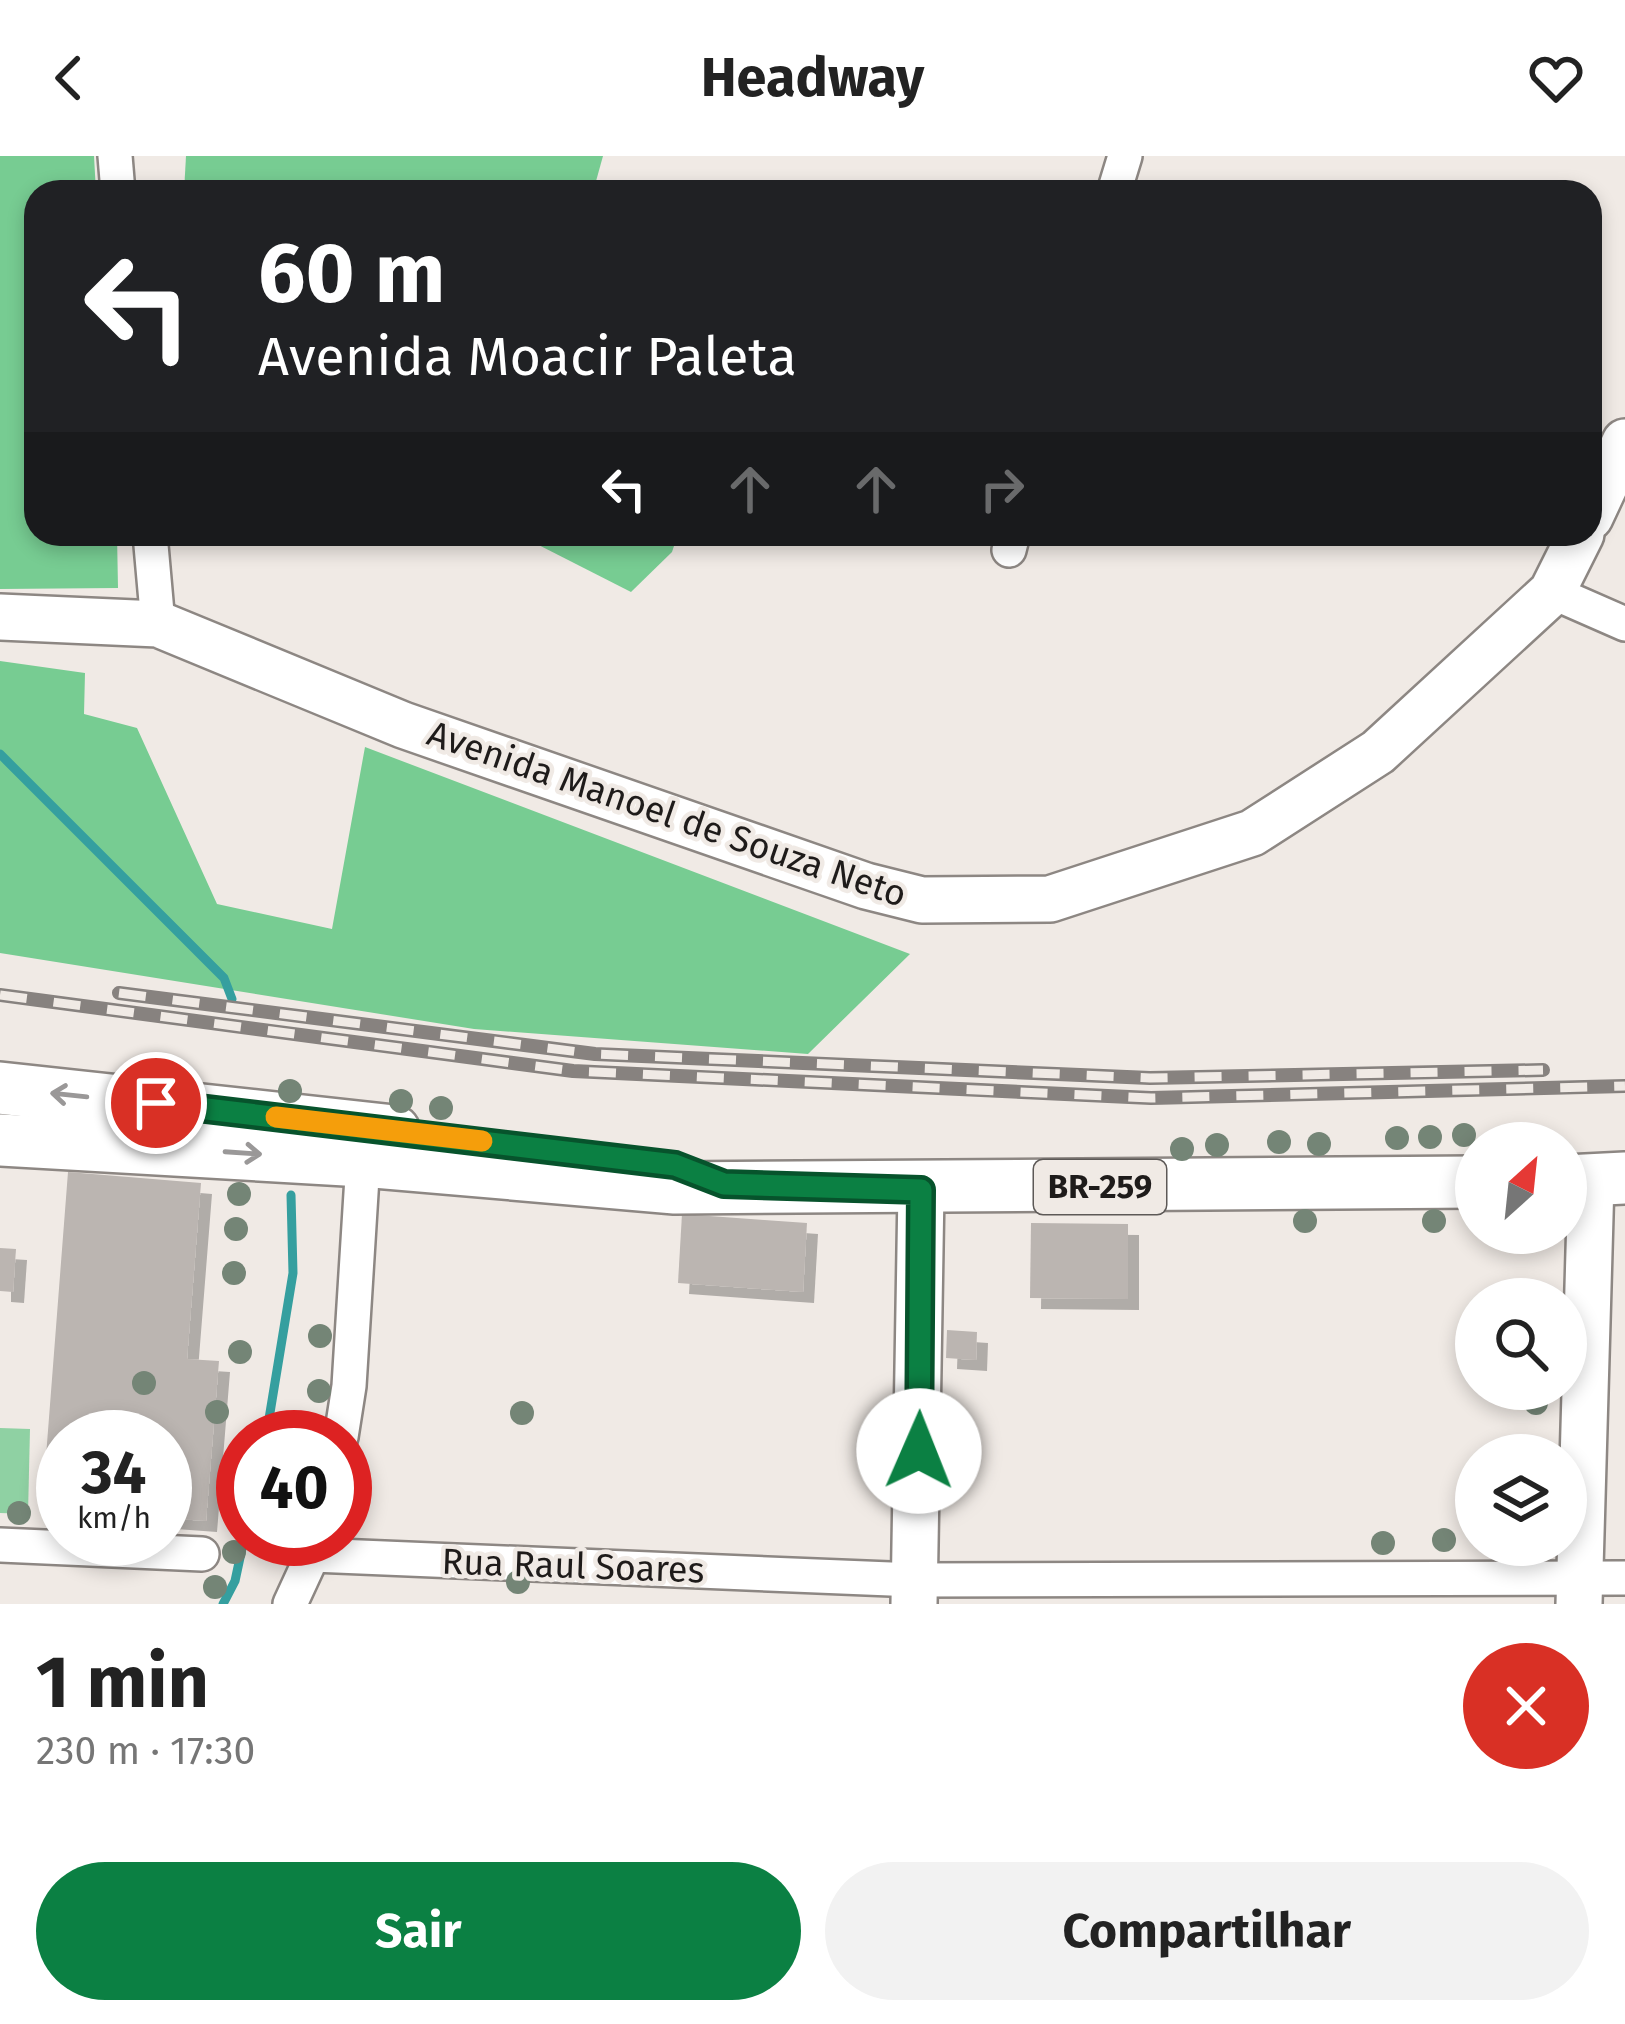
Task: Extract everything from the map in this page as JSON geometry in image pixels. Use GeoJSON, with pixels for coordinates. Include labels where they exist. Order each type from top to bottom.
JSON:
{"type":"FeatureCollection","features":[{"type":"Feature","properties":{"kind":"main road","name":"BR-259"},"geometry":{"type":"LineString","coordinates":[[0,1088],[675,1165],[724,1184]]}},
{"type":"Feature","properties":{"kind":"main road","name":"BR-259"},"geometry":{"type":"LineString","coordinates":[[0,1140],[363,1161],[675,1187],[921,1190],[1455,1182]]}},
{"type":"Feature","properties":{"kind":"street"},"geometry":{"type":"LineString","coordinates":[[1602,491],[1625,442]]}},
{"type":"Feature","properties":{"kind":"street"},"geometry":{"type":"LineString","coordinates":[[151,546],[158,624]]}},
{"type":"Feature","properties":{"kind":"street","name":"Avenida Manoel de Souza Neto"},"geometry":{"type":"LineString","coordinates":[[0,617],[158,624],[404,725],[866,886],[922,900],[986,903],[1050,899],[1252,832],[1378,752],[1552,592],[1575,546]]}},
{"type":"Feature","properties":{"kind":"street"},"geometry":{"type":"LineString","coordinates":[[1552,592],[1625,624]]}},
{"type":"Feature","properties":{"kind":"street"},"geometry":{"type":"LineString","coordinates":[[345,1410],[363,1161]]}},
{"type":"Feature","properties":{"kind":"street"},"geometry":{"type":"LineString","coordinates":[[1594,1180],[1595,1586]]}},
{"type":"Feature","properties":{"kind":"street"},"geometry":{"type":"LineString","coordinates":[[915,1592],[921,1190]]}},
{"type":"Feature","properties":{"kind":"street"},"geometry":{"type":"LineString","coordinates":[[0,1545],[202,1554]]}},
{"type":"Feature","properties":{"kind":"street","name":"Rua Raul Soares"},"geometry":{"type":"LineString","coordinates":[[372,1551],[915,1592],[1595,1586]]}},
{"type":"Feature","properties":{"kind":"street"},"geometry":{"type":"LineString","coordinates":[[290,1604],[307,1566]]}},
{"type":"Feature","properties":{"kind":"green space"},"geometry":{"type":"Polygon","coordinates":[[[0,156],[94,156],[95,180],[24,180],[24,546],[117,546],[118,588],[0,589],[0,156]]]}},
{"type":"Feature","properties":{"kind":"green space"},"geometry":{"type":"Polygon","coordinates":[[[186,156],[603,156],[596,180],[185,180],[186,156]]]}},
{"type":"Feature","properties":{"kind":"green space"},"geometry":{"type":"Polygon","coordinates":[[[541,546],[674,546],[631,592],[541,546]]]}},
{"type":"Feature","properties":{"kind":"green space"},"geometry":{"type":"Polygon","coordinates":[[[0,661],[85,673],[84,714],[137,728],[217,904],[332,929],[365,747],[910,954],[808,1054],[474,1029],[0,953],[0,661]]]}},
{"type":"Feature","properties":{"kind":"green space"},"geometry":{"type":"Polygon","coordinates":[[[0,1428],[30,1429],[28,1514],[0,1513],[0,1428]]]}},
{"type":"Feature","properties":{"kind":"building"},"geometry":{"type":"Polygon","coordinates":[[[68,1172],[201,1183],[187,1359],[219,1361],[206,1521],[192,1520],[192,1410],[50,1410],[68,1172]]]}},
{"type":"Feature","properties":{"kind":"building"},"geometry":{"type":"Polygon","coordinates":[[[682,1214],[807,1223],[803,1292],[678,1283],[682,1214]]]}},
{"type":"Feature","properties":{"kind":"building"},"geometry":{"type":"Polygon","coordinates":[[[1031,1223],[1128,1224],[1128,1299],[1030,1298],[1031,1223]]]}},
{"type":"Feature","properties":{"kind":"building"},"geometry":{"type":"Polygon","coordinates":[[[0,1248],[16,1249],[13,1292],[0,1291],[0,1248]]]}},
{"type":"Feature","properties":{"kind":"building"},"geometry":{"type":"Polygon","coordinates":[[[947,1330],[977,1332],[976,1360],[946,1358],[947,1330]]]}},
{"type":"Feature","properties":{"kind":"waterway"},"geometry":{"type":"LineString","coordinates":[[0,754],[224,978],[232,999]]}},
{"type":"Feature","properties":{"kind":"waterway"},"geometry":{"type":"LineString","coordinates":[[270,1410],[293,1273],[291,1195]]}},
{"type":"Feature","properties":{"kind":"waterway"},"geometry":{"type":"LineString","coordinates":[[223,1604],[238,1566]]}},
{"type":"Feature","properties":{"kind":"railway"},"geometry":{"type":"LineString","coordinates":[[119,993],[595,1054],[1150,1078],[1543,1070]]}},
{"type":"Feature","properties":{"kind":"railway"},"geometry":{"type":"LineString","coordinates":[[0,995],[573,1071],[1151,1098],[1625,1086]]}},
{"type":"Feature","properties":{"kind":"slow traffic"},"geometry":{"type":"LineString","coordinates":[[276,1117],[482,1141]]}},
{"type":"Feature","properties":{"kind":"route"},"geometry":{"type":"LineString","coordinates":[[156,1103],[675,1165],[724,1184],[921,1190],[919,1451]]}}]}
